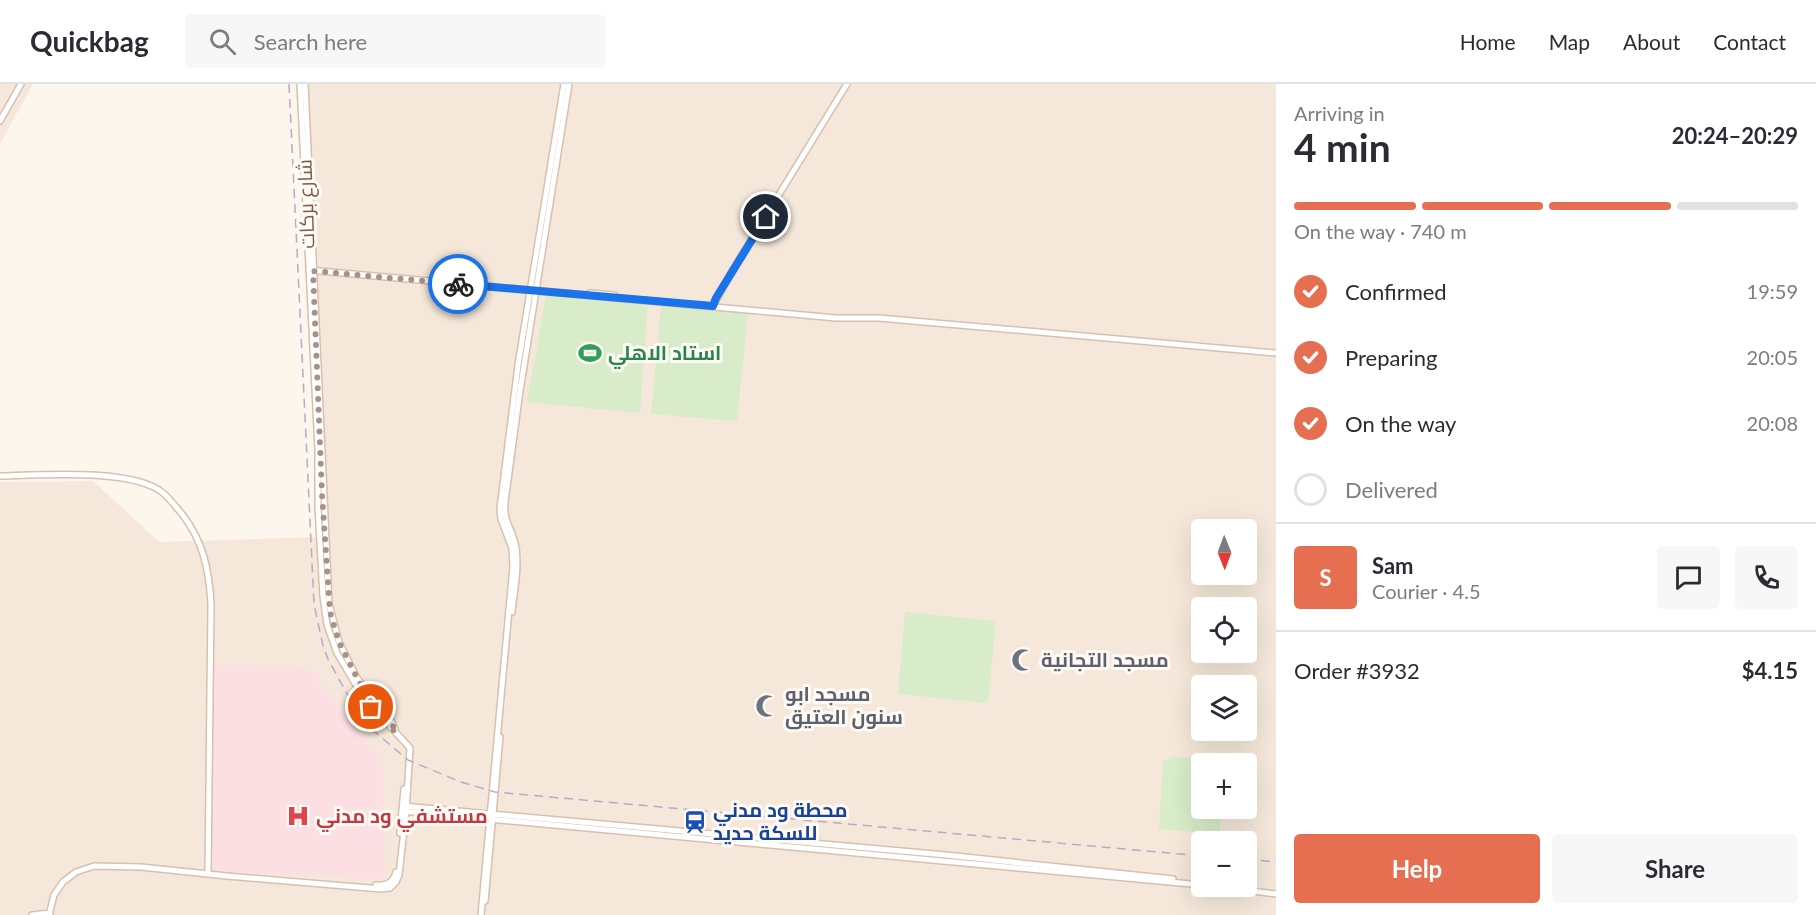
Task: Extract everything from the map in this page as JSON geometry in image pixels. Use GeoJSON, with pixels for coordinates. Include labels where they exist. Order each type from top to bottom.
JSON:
{"type":"FeatureCollection","features":[{"type":"Feature","properties":{"kind":"street"},"geometry":{"type":"LineString","coordinates":[[0,116],[20,84]]}},
{"type":"Feature","properties":{"kind":"street"},"geometry":{"type":"LineString","coordinates":[[0,121],[20,84]]}},
{"type":"Feature","properties":{"kind":"street","name":"شارع بركات"},"geometry":{"type":"LineString","coordinates":[[300,84],[311,269]]}},
{"type":"Feature","properties":{"kind":"street","name":"شارع بركات"},"geometry":{"type":"LineString","coordinates":[[305,84],[318,507],[325,616],[337,653],[357,687],[371,707],[410,748],[404,809]]}},
{"type":"Feature","properties":{"kind":"street"},"geometry":{"type":"LineString","coordinates":[[483,915],[517,562],[514,542],[504,513],[533,289],[567,84]]}},
{"type":"Feature","properties":{"kind":"street"},"geometry":{"type":"LineString","coordinates":[[713,305],[847,84]]}},
{"type":"Feature","properties":{"kind":"street"},"geometry":{"type":"LineString","coordinates":[[311,269],[713,305],[880,315],[1276,352]]}},
{"type":"Feature","properties":{"kind":"street"},"geometry":{"type":"LineString","coordinates":[[0,476],[103,475],[132,480],[162,492],[178,508],[197,534],[207,568],[211,604],[208,873]]}},
{"type":"Feature","properties":{"kind":"street"},"geometry":{"type":"LineString","coordinates":[[32,915],[49,914],[59,887],[72,875],[89,867],[122,865],[325,883],[389,886],[395,874],[404,809],[945,855],[1191,883]]}},
{"type":"Feature","properties":{"kind":"street"},"geometry":{"type":"LineString","coordinates":[[1257,889],[1276,892]]}},
{"type":"Feature","properties":{"kind":"street"},"geometry":{"type":"LineString","coordinates":[[1257,890],[1276,892]]}},
{"type":"Feature","properties":{"kind":"shaded area"},"geometry":{"type":"Polygon","coordinates":[[[0,84],[33,84],[0,144],[0,84]]]}},
{"type":"Feature","properties":{"kind":"shaded area"},"geometry":{"type":"Polygon","coordinates":[[[297,84],[1276,84],[1276,915],[0,915],[0,482],[93,481],[159,542],[321,537],[297,84]]]}},
{"type":"Feature","properties":{"kind":"shaded area","name":"مستشفي ود مدني"},"geometry":{"type":"Polygon","coordinates":[[[212,665],[308,667],[383,762],[385,879],[212,871],[212,665]]]}},
{"type":"Feature","properties":{"kind":"green space","name":"استاد الاهلي"},"geometry":{"type":"Polygon","coordinates":[[[546,295],[648,303],[640,413],[527,402],[546,295]]]}},
{"type":"Feature","properties":{"kind":"green space"},"geometry":{"type":"Polygon","coordinates":[[[661,305],[748,314],[737,421],[651,414],[661,305]]]}},
{"type":"Feature","properties":{"kind":"green space"},"geometry":{"type":"Polygon","coordinates":[[[905,612],[996,621],[988,703],[898,694],[905,612]]]}},
{"type":"Feature","properties":{"kind":"green space"},"geometry":{"type":"Polygon","coordinates":[[[1171,756],[1191,757],[1191,819],[1221,819],[1219,831],[1159,829],[1163,760],[1171,756]]]}},
{"type":"Feature","properties":{"kind":"railway"},"geometry":{"type":"LineString","coordinates":[[289,84],[314,604],[328,659],[352,703],[375,732],[408,760],[461,782],[495,792],[1191,855]]}},
{"type":"Feature","properties":{"kind":"railway"},"geometry":{"type":"LineString","coordinates":[[1257,860],[1276,862]]}},
{"type":"Feature","properties":{"kind":"way so far"},"geometry":{"type":"LineString","coordinates":[[371,707],[396,733],[392,723],[357,678],[339,642],[328,604],[313,271],[458,284]]}},
{"type":"Feature","properties":{"kind":"place","name":"استاد الاهلي"},"geometry":{"type":"Point","coordinates":[590,353]}},
{"type":"Feature","properties":{"kind":"place","name":"مسجد التجانية"},"geometry":{"type":"Point","coordinates":[1023,660]}},
{"type":"Feature","properties":{"kind":"place","name":"مسجد ابو سنون العتيق"},"geometry":{"type":"Point","coordinates":[767,706]}},
{"type":"Feature","properties":{"kind":"place","name":"مستشفي ود مدني"},"geometry":{"type":"Point","coordinates":[298,816]}},
{"type":"Feature","properties":{"kind":"place","name":"محطة ود مدني للسكة حديد"},"geometry":{"type":"Point","coordinates":[695,822]}},
{"type":"Feature","properties":{"kind":"route"},"geometry":{"type":"LineString","coordinates":[[458,284],[713,306],[766,217]]}}]}
